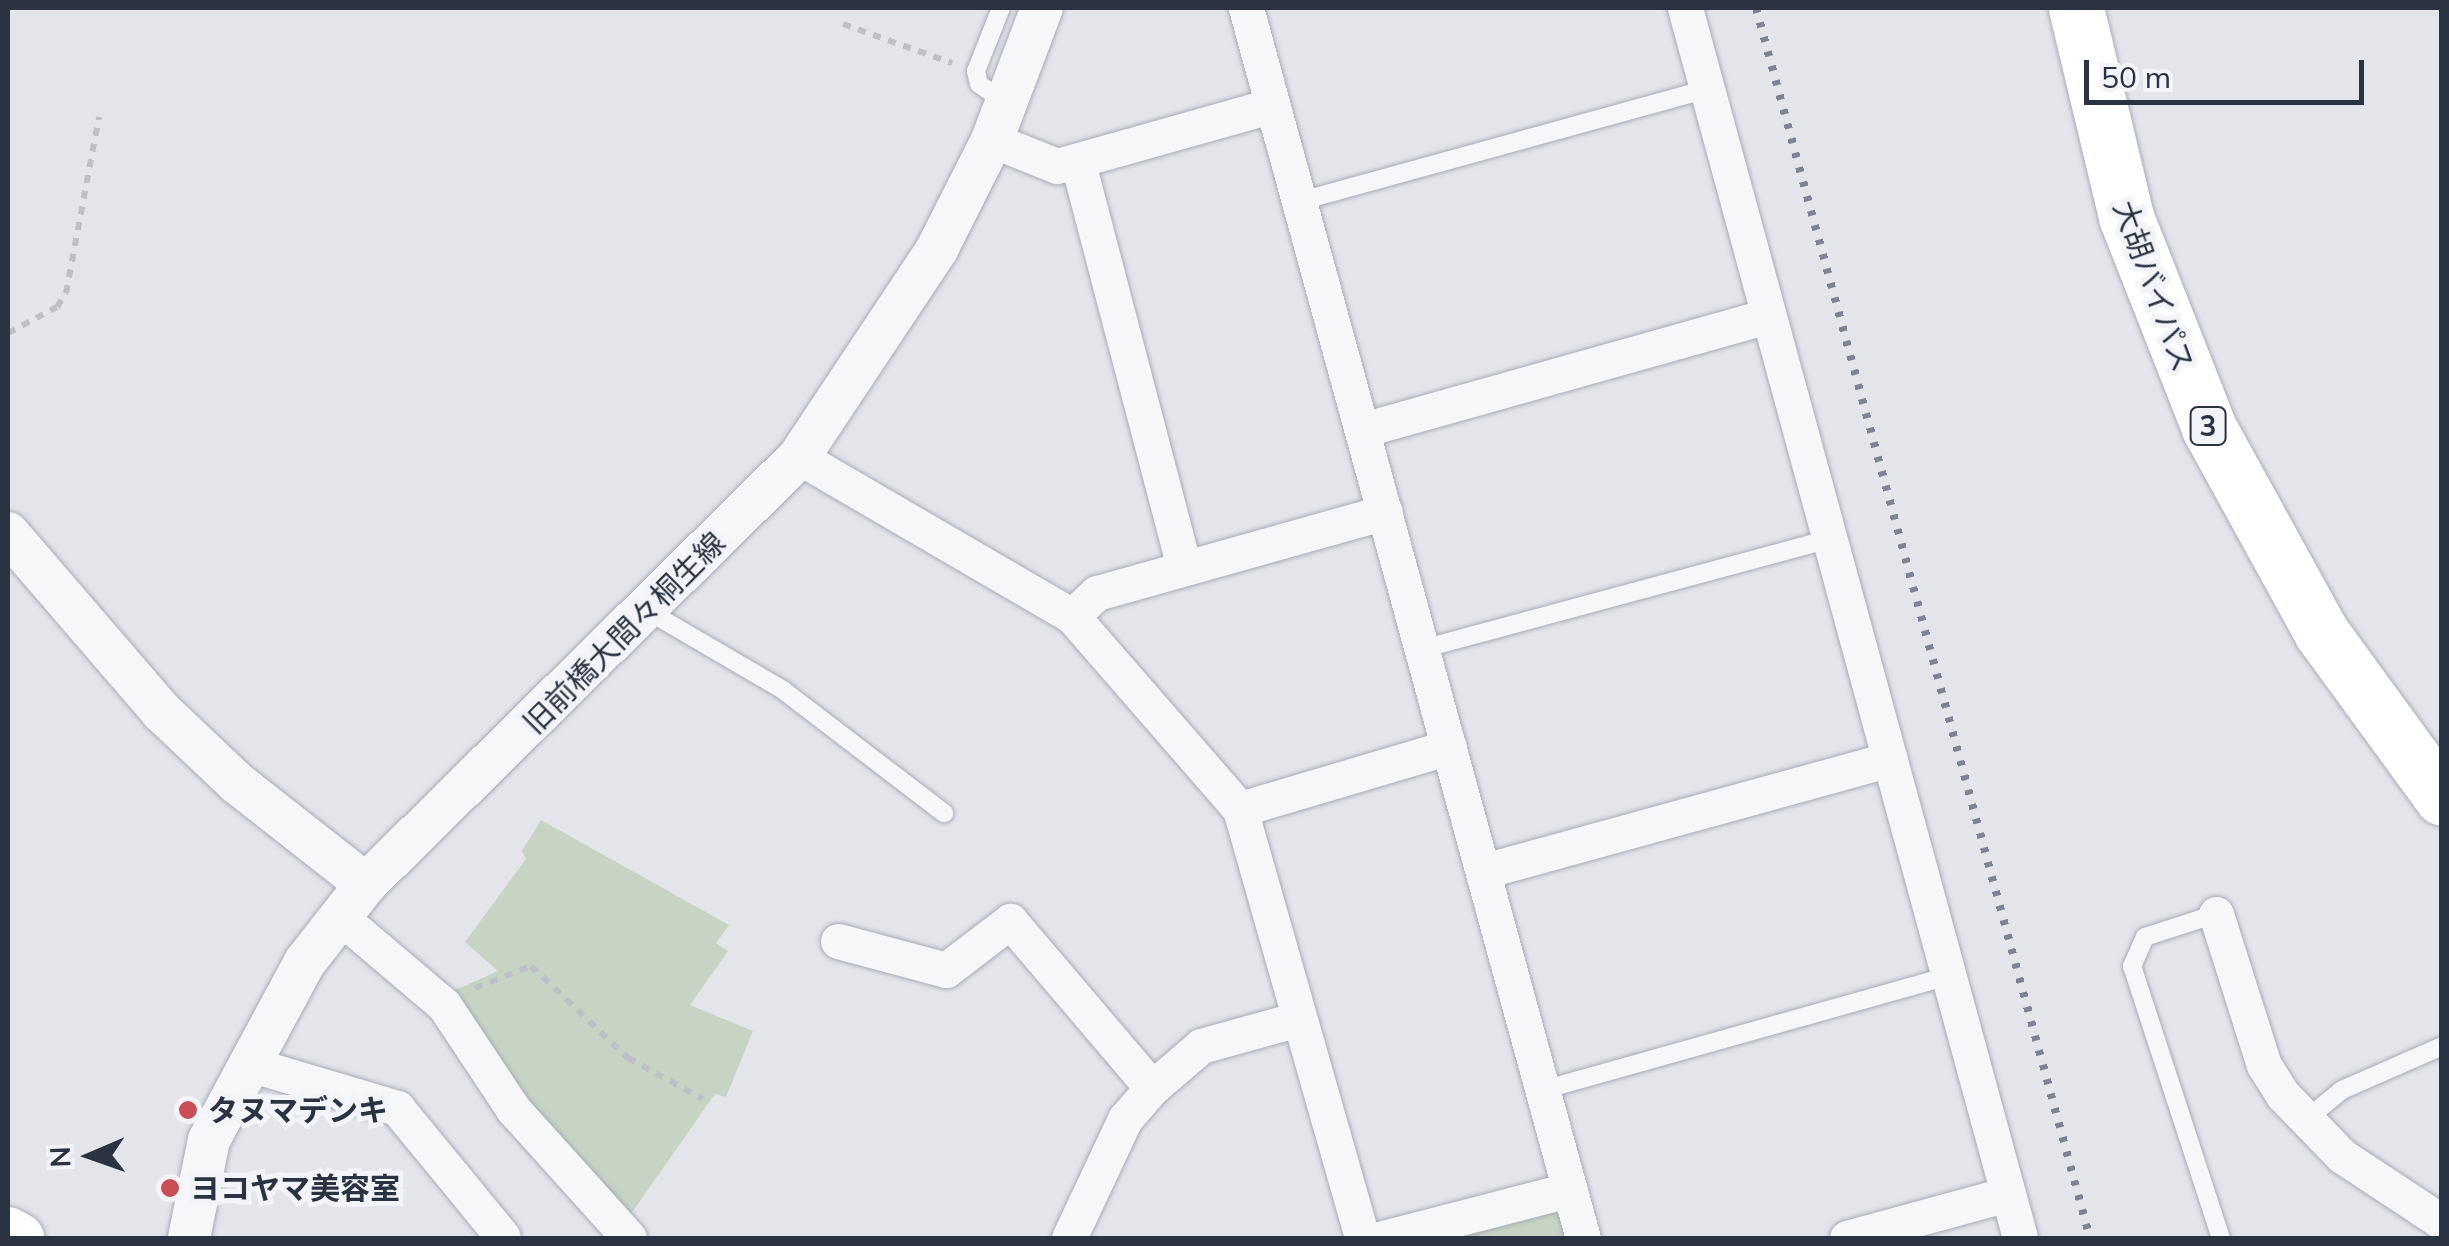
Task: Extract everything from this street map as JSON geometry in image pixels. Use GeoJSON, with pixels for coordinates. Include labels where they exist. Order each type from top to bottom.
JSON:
{"type":"FeatureCollection","features":[{"type":"Feature","properties":{"kind":"main road","name":"大胡バイパス"},"geometry":{"type":"LineString","coordinates":[[2076,8],[2126,216],[2209,428],[2322,632],[2442,798]]}},
{"type":"Feature","properties":{"kind":"main road"},"geometry":{"type":"LineString","coordinates":[[8,1232],[19,1238]]}},
{"type":"Feature","properties":{"kind":"street","name":"旧前橋大間々桐生線"},"geometry":{"type":"LineString","coordinates":[[189,1238],[209,1140],[246,1063],[339,916],[366,884],[648,611],[798,457],[900,310],[1000,122],[1042,8]]}},
{"type":"Feature","properties":{"kind":"street"},"geometry":{"type":"LineString","coordinates":[[1246,8],[1302,201],[1583,1238]]}},
{"type":"Feature","properties":{"kind":"street"},"geometry":{"type":"LineString","coordinates":[[1685,8],[2020,1238]]}},
{"type":"Feature","properties":{"kind":"street"},"geometry":{"type":"LineString","coordinates":[[1000,122],[1058,166],[1272,106]]}},
{"type":"Feature","properties":{"kind":"street"},"geometry":{"type":"LineString","coordinates":[[1078,162],[1183,564]]}},
{"type":"Feature","properties":{"kind":"street"},"geometry":{"type":"LineString","coordinates":[[1362,430],[1767,316]]}},
{"type":"Feature","properties":{"kind":"street"},"geometry":{"type":"LineString","coordinates":[[798,457],[1072,616],[1240,808],[1294,1020],[1306,1035],[1362,1238]]}},
{"type":"Feature","properties":{"kind":"street"},"geometry":{"type":"LineString","coordinates":[[1072,616],[1096,593],[1183,564],[1384,512]]}},
{"type":"Feature","properties":{"kind":"street"},"geometry":{"type":"LineString","coordinates":[[8,533],[162,712],[237,783],[366,884]]}},
{"type":"Feature","properties":{"kind":"street"},"geometry":{"type":"LineString","coordinates":[[1240,808],[1450,747]]}},
{"type":"Feature","properties":{"kind":"street"},"geometry":{"type":"LineString","coordinates":[[1484,871],[1890,759]]}},
{"type":"Feature","properties":{"kind":"street"},"geometry":{"type":"LineString","coordinates":[[2216,914],[2264,1065],[2303,1122],[2442,1222]]}},
{"type":"Feature","properties":{"kind":"street"},"geometry":{"type":"LineString","coordinates":[[339,916],[444,1006],[512,1109],[630,1238]]}},
{"type":"Feature","properties":{"kind":"street"},"geometry":{"type":"LineString","coordinates":[[838,941],[946,970],[1010,921],[1152,1088]]}},
{"type":"Feature","properties":{"kind":"street"},"geometry":{"type":"LineString","coordinates":[[1068,1238],[1125,1119],[1152,1088],[1201,1046],[1294,1020]]}},
{"type":"Feature","properties":{"kind":"street"},"geometry":{"type":"LineString","coordinates":[[246,1063],[397,1108],[503,1237]]}},
{"type":"Feature","properties":{"kind":"street"},"geometry":{"type":"LineString","coordinates":[[1383,1238],[1569,1190]]}},
{"type":"Feature","properties":{"kind":"street"},"geometry":{"type":"LineString","coordinates":[[1847,1238],[2008,1194]]}},
{"type":"Feature","properties":{"kind":"lane"},"geometry":{"type":"LineString","coordinates":[[1000,122],[978,84],[976,72],[1001,8]]}},
{"type":"Feature","properties":{"kind":"lane"},"geometry":{"type":"LineString","coordinates":[[1302,201],[1708,89]]}},
{"type":"Feature","properties":{"kind":"lane"},"geometry":{"type":"LineString","coordinates":[[1422,649],[1829,539]]}},
{"type":"Feature","properties":{"kind":"lane"},"geometry":{"type":"LineString","coordinates":[[648,611],[783,690],[944,813]]}},
{"type":"Feature","properties":{"kind":"lane"},"geometry":{"type":"LineString","coordinates":[[2216,914],[2145,937],[2132,966],[2220,1238]]}},
{"type":"Feature","properties":{"kind":"lane"},"geometry":{"type":"LineString","coordinates":[[1543,1090],[1949,976]]}},
{"type":"Feature","properties":{"kind":"lane"},"geometry":{"type":"LineString","coordinates":[[2303,1122],[2342,1090],[2442,1046]]}},
{"type":"Feature","properties":{"kind":"path"},"geometry":{"type":"LineString","coordinates":[[842,24],[976,72]]}},
{"type":"Feature","properties":{"kind":"path"},"geometry":{"type":"LineString","coordinates":[[8,333],[57,307],[66,293],[99,117]]}},
{"type":"Feature","properties":{"kind":"path"},"geometry":{"type":"LineString","coordinates":[[444,1006],[531,966],[628,1058],[703,1099]]}},
{"type":"Feature","properties":{"kind":"green space"},"geometry":{"type":"Polygon","coordinates":[[[541,820],[729,925],[716,943],[728,951],[690,1005],[753,1031],[726,1097],[715,1094],[628,1218],[520,1101],[453,991],[498,971],[465,942],[526,859],[522,851],[541,820]]]}},
{"type":"Feature","properties":{"kind":"green space"},"geometry":{"type":"Polygon","coordinates":[[[1559,1206],[1567,1238],[1443,1238],[1559,1206]]]}},
{"type":"Feature","properties":{"kind":"railway"},"geometry":{"type":"LineString","coordinates":[[1756,8],[2090,1238]]}},
{"type":"Feature","properties":{"kind":"place","name":"タヌマデンキ"},"geometry":{"type":"Point","coordinates":[188,1110]}},
{"type":"Feature","properties":{"kind":"place","name":"ヨコヤマ美容室"},"geometry":{"type":"Point","coordinates":[170,1188]}}]}
